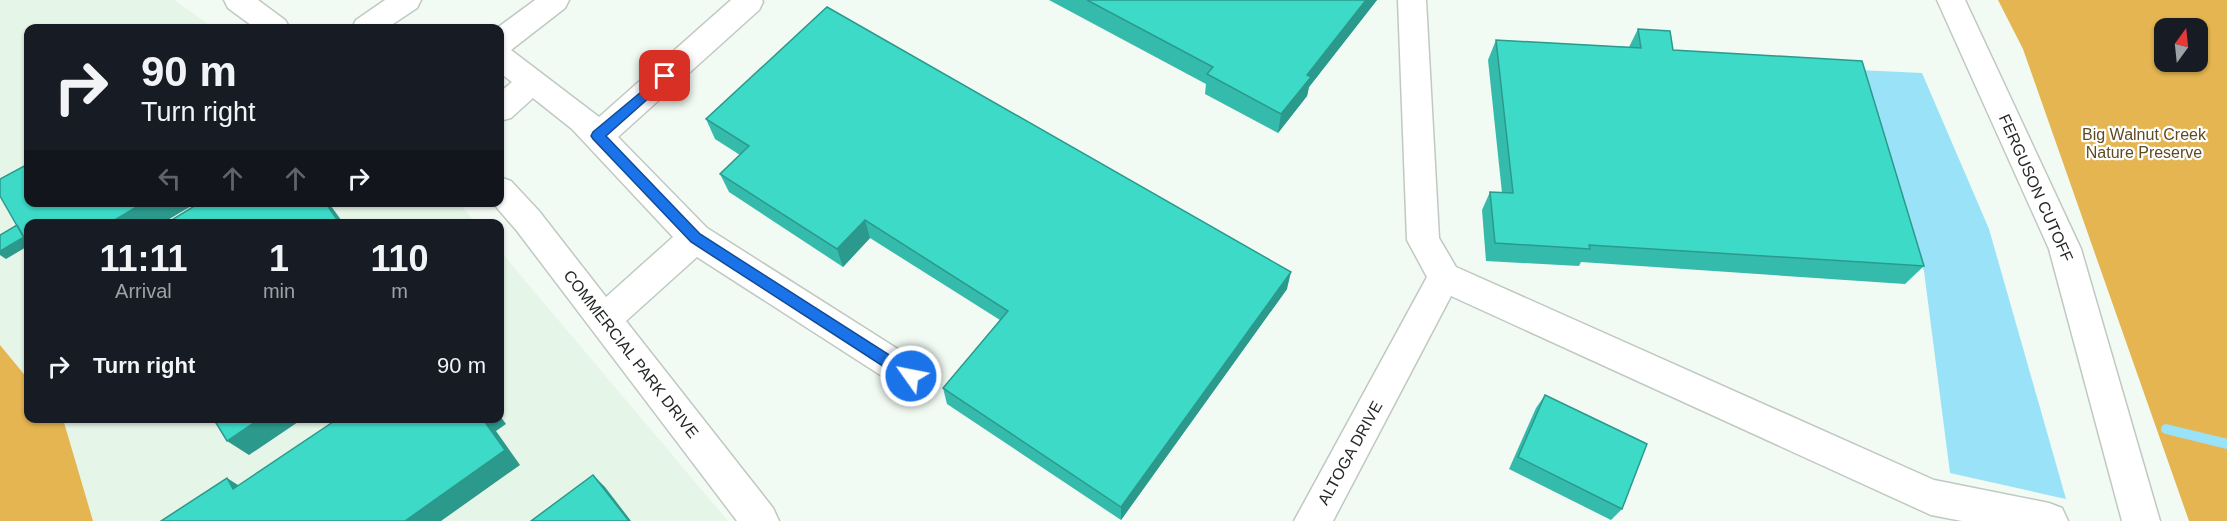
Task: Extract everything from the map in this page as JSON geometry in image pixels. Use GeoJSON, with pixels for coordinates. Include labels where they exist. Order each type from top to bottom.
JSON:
{"type":"FeatureCollection","features":[{"type":"Feature","properties":{"kind":"street"},"geometry":{"type":"LineString","coordinates":[[238,0],[270,24]]}},
{"type":"Feature","properties":{"kind":"street"},"geometry":{"type":"LineString","coordinates":[[372,24],[406,0]]}},
{"type":"Feature","properties":{"kind":"street"},"geometry":{"type":"LineString","coordinates":[[504,39],[555,0]]}},
{"type":"Feature","properties":{"kind":"street"},"geometry":{"type":"LineString","coordinates":[[598,136],[749,3],[745,0]]}},
{"type":"Feature","properties":{"kind":"street"},"geometry":{"type":"LineString","coordinates":[[1412,0],[1423,240],[1444,276],[1931,497],[2049,521]]}},
{"type":"Feature","properties":{"kind":"street","name":"FERGUSON CUTOFF"},"geometry":{"type":"LineString","coordinates":[[1951,0],[2065,249],[2140,521]]}},
{"type":"Feature","properties":{"kind":"street"},"geometry":{"type":"LineString","coordinates":[[504,61],[583,120],[695,238],[911,376]]}},
{"type":"Feature","properties":{"kind":"street"},"geometry":{"type":"LineString","coordinates":[[504,106],[533,81]]}},
{"type":"Feature","properties":{"kind":"street","name":"COMMERCIAL PARK DRIVE"},"geometry":{"type":"LineString","coordinates":[[504,194],[528,221],[760,521]]}},
{"type":"Feature","properties":{"kind":"street"},"geometry":{"type":"LineString","coordinates":[[604,320],[695,238]]}},
{"type":"Feature","properties":{"kind":"street","name":"ALTOGA DRIVE"},"geometry":{"type":"LineString","coordinates":[[1313,521],[1444,276]]}},
{"type":"Feature","properties":{"kind":"shaded area"},"geometry":{"type":"Polygon","coordinates":[[[0,0],[174,0],[208,24],[24,24],[24,207],[462,207],[473,219],[24,219],[24,374],[0,345],[0,0]]]}},
{"type":"Feature","properties":{"kind":"shaded area"},"geometry":{"type":"Polygon","coordinates":[[[504,256],[728,521],[93,521],[63,423],[504,423],[504,256]]]}},
{"type":"Feature","properties":{"kind":"green space","name":"Big Walnut Creek Nature Preserve"},"geometry":{"type":"Polygon","coordinates":[[[1998,0],[2227,0],[2227,521],[2189,521],[2023,49],[1998,0]]]}},
{"type":"Feature","properties":{"kind":"green space"},"geometry":{"type":"Polygon","coordinates":[[[0,345],[24,374],[24,423],[64,423],[93,521],[0,521],[0,345]]]}},
{"type":"Feature","properties":{"kind":"water"},"geometry":{"type":"Polygon","coordinates":[[[1858,70],[1922,73],[1989,229],[2066,499],[1950,473],[1924,271],[1858,70]]]}},
{"type":"Feature","properties":{"kind":"building"},"geometry":{"type":"Polygon","coordinates":[[[1087,0],[1366,0],[1307,75],[1311,77],[1281,114],[1207,74],[1213,67],[1087,0]]]}},
{"type":"Feature","properties":{"kind":"building"},"geometry":{"type":"Polygon","coordinates":[[[827,7],[1291,272],[1121,507],[943,388],[1008,311],[865,220],[837,249],[720,174],[749,146],[706,119],[827,7]]]}},
{"type":"Feature","properties":{"kind":"building"},"geometry":{"type":"Polygon","coordinates":[[[1638,29],[1670,31],[1673,50],[1862,61],[1924,266],[1589,245],[1590,249],[1495,243],[1490,192],[1513,193],[1496,40],[1641,48],[1638,29]]]}},
{"type":"Feature","properties":{"kind":"building"},"geometry":{"type":"Polygon","coordinates":[[[24,166],[24,207],[137,207],[116,219],[24,219],[24,238],[0,196],[0,179],[24,166]]]}},
{"type":"Feature","properties":{"kind":"building"},"geometry":{"type":"Polygon","coordinates":[[[193,207],[328,207],[337,219],[173,219],[193,207]]]}},
{"type":"Feature","properties":{"kind":"building"},"geometry":{"type":"Polygon","coordinates":[[[17,225],[24,237],[0,251],[0,235],[17,225]]]}},
{"type":"Feature","properties":{"kind":"building"},"geometry":{"type":"Polygon","coordinates":[[[1545,395],[1647,444],[1622,509],[1518,457],[1545,395]]]}},
{"type":"Feature","properties":{"kind":"building"},"geometry":{"type":"Polygon","coordinates":[[[216,423],[254,423],[227,441],[216,423]]]}},
{"type":"Feature","properties":{"kind":"building"},"geometry":{"type":"Polygon","coordinates":[[[332,423],[486,423],[505,450],[405,521],[161,521],[227,478],[233,489],[332,423]]]}},
{"type":"Feature","properties":{"kind":"building"},"geometry":{"type":"Polygon","coordinates":[[[593,475],[629,521],[531,521],[593,475]]]}},
{"type":"Feature","properties":{"kind":"waterway"},"geometry":{"type":"LineString","coordinates":[[2166,429],[2227,444]]}},
{"type":"Feature","properties":{"kind":"route"},"geometry":{"type":"LineString","coordinates":[[665,76],[598,136],[695,238],[911,376]]}}]}
